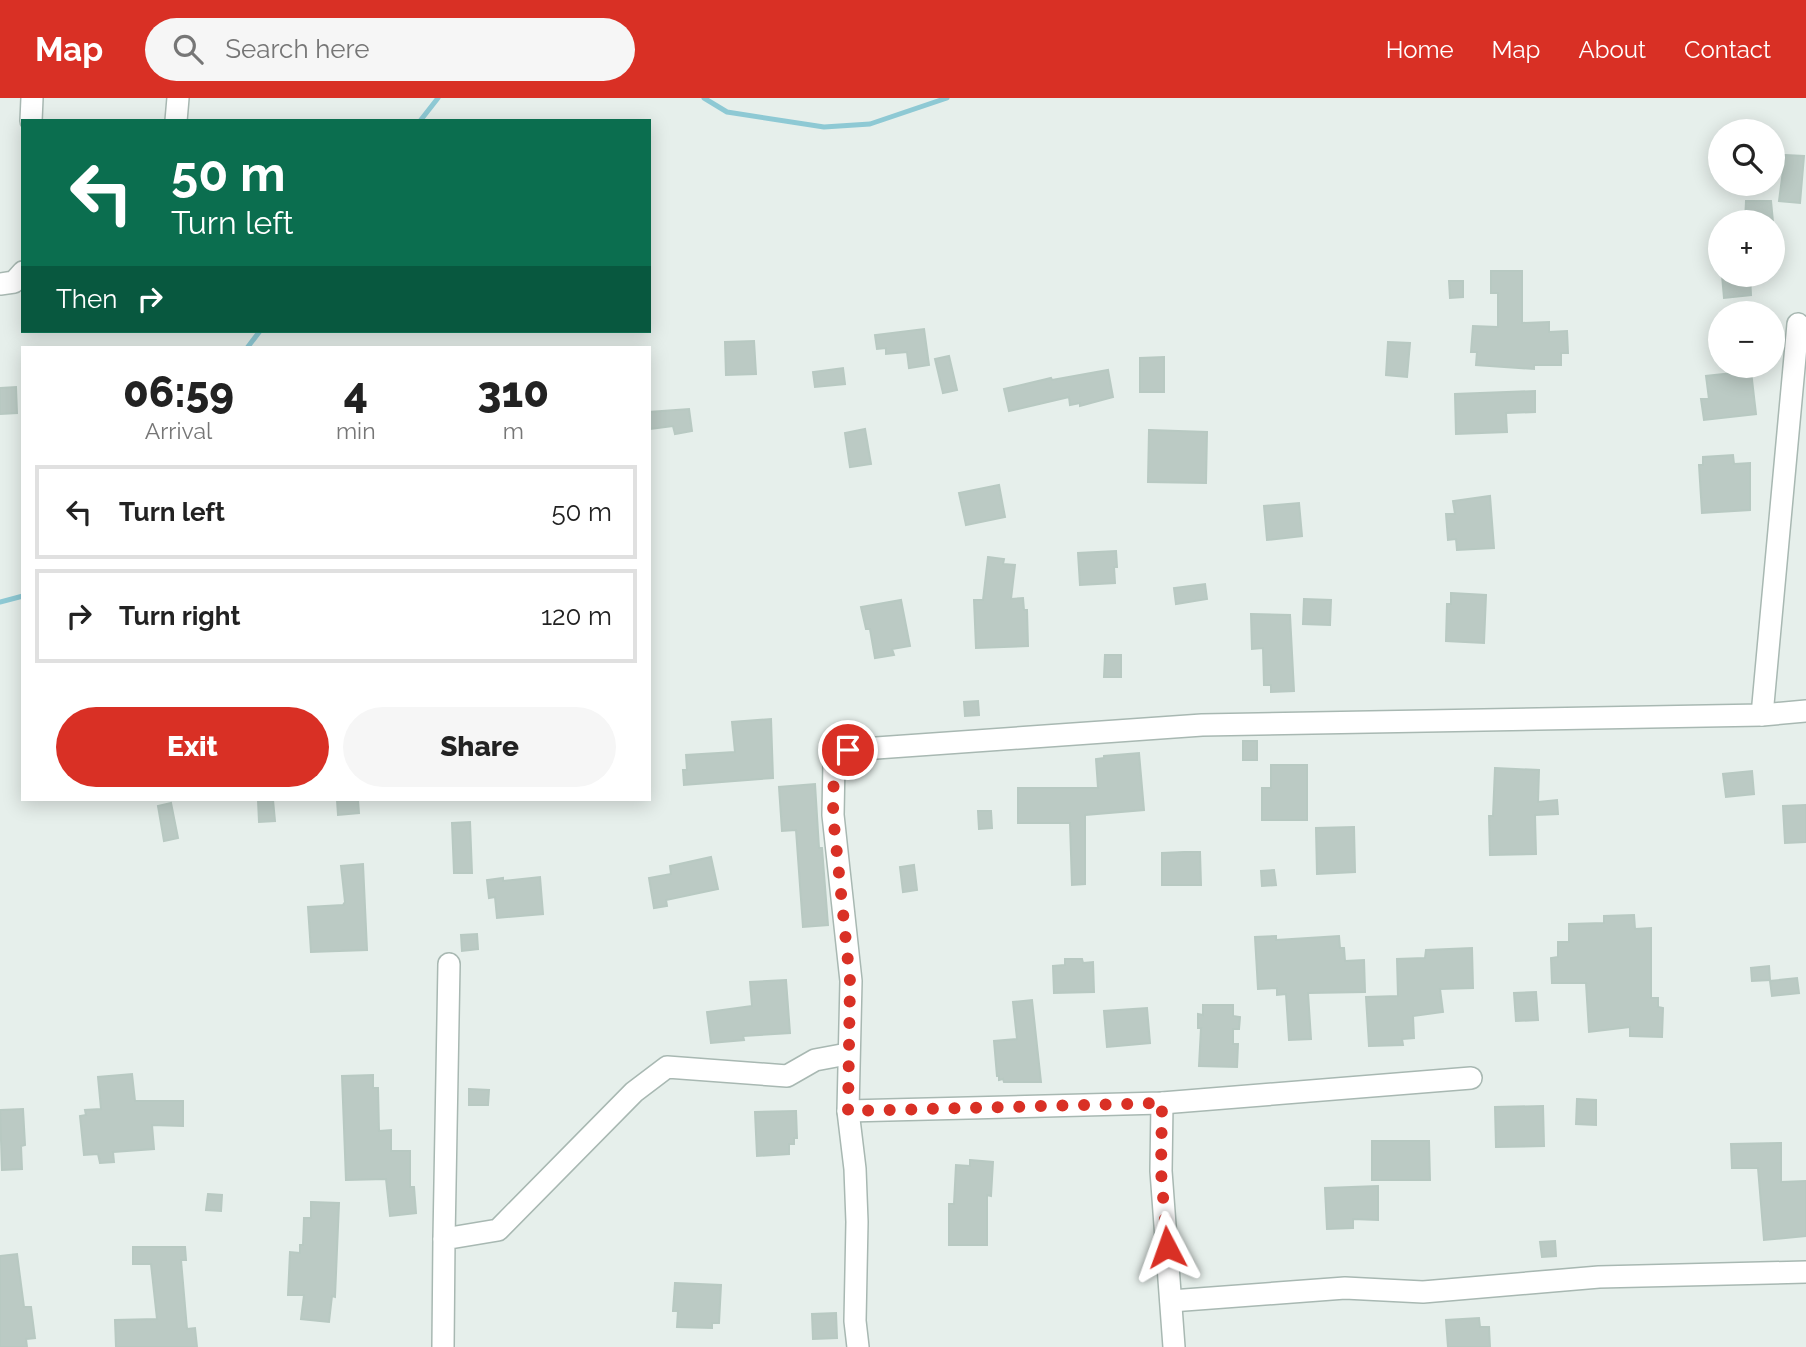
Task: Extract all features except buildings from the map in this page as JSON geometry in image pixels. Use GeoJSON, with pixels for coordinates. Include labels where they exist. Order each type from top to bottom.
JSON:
{"type":"FeatureCollection","features":[{"type":"Feature","properties":{"kind":"street"},"geometry":{"type":"LineString","coordinates":[[31,119],[32,98]]}},
{"type":"Feature","properties":{"kind":"street"},"geometry":{"type":"LineString","coordinates":[[176,119],[178,98]]}},
{"type":"Feature","properties":{"kind":"street"},"geometry":{"type":"LineString","coordinates":[[0,284],[14,282],[21,274]]}},
{"type":"Feature","properties":{"kind":"street"},"geometry":{"type":"LineString","coordinates":[[1762,715],[1798,324]]}},
{"type":"Feature","properties":{"kind":"street"},"geometry":{"type":"LineString","coordinates":[[858,1347],[855,1321],[855,1169],[848,1111],[850,981],[833,815],[834,761],[848,750],[1202,725],[1762,715],[1806,711]]}},
{"type":"Feature","properties":{"kind":"street"},"geometry":{"type":"LineString","coordinates":[[443,1347],[449,964]]}},
{"type":"Feature","properties":{"kind":"street"},"geometry":{"type":"LineString","coordinates":[[444,1239],[498,1230],[634,1092],[667,1068],[786,1076],[815,1060],[847,1054]]}},
{"type":"Feature","properties":{"kind":"street"},"geometry":{"type":"LineString","coordinates":[[848,1111],[1162,1103],[1471,1078]]}},
{"type":"Feature","properties":{"kind":"street"},"geometry":{"type":"LineString","coordinates":[[1162,1103],[1161,1171],[1174,1347]]}},
{"type":"Feature","properties":{"kind":"street"},"geometry":{"type":"LineString","coordinates":[[1171,1301],[1345,1287],[1423,1292],[1600,1277],[1806,1272]]}},
{"type":"Feature","properties":{"kind":"waterway"},"geometry":{"type":"LineString","coordinates":[[422,119],[438,98]]}},
{"type":"Feature","properties":{"kind":"waterway"},"geometry":{"type":"LineString","coordinates":[[704,98],[727,112],[824,127],[870,124],[947,98]]}},
{"type":"Feature","properties":{"kind":"waterway"},"geometry":{"type":"LineString","coordinates":[[249,346],[258,333]]}},
{"type":"Feature","properties":{"kind":"waterway"},"geometry":{"type":"LineString","coordinates":[[0,602],[21,597]]}},
{"type":"Feature","properties":{"kind":"route"},"geometry":{"type":"LineString","coordinates":[[848,750],[834,761],[833,815],[850,981],[848,1111],[1162,1103],[1161,1171],[1167,1247]]}}]}
